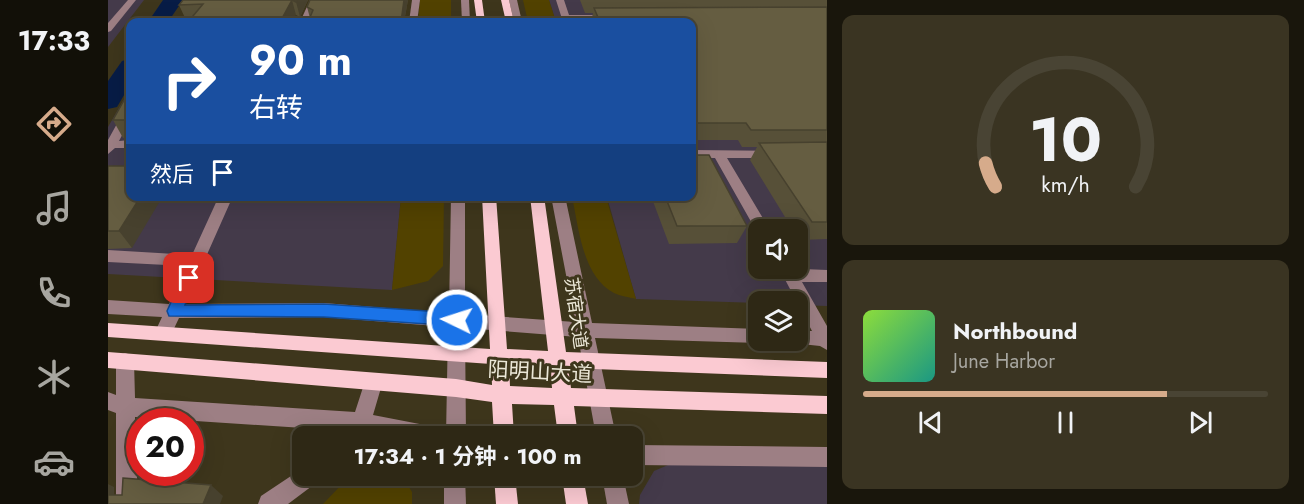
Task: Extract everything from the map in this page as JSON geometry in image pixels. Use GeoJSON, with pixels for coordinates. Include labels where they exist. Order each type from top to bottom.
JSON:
{"type":"FeatureCollection","features":[{"type":"Feature","properties":{"kind":"main road"},"geometry":{"type":"LineString","coordinates":[[478,0],[480,18]]}},
{"type":"Feature","properties":{"kind":"main road"},"geometry":{"type":"LineString","coordinates":[[506,0],[509,18]]}},
{"type":"Feature","properties":{"kind":"main road"},"geometry":{"type":"LineString","coordinates":[[489,201],[504,426]]}},
{"type":"Feature","properties":{"kind":"main road","name":"苏宿大道"},"geometry":{"type":"LineString","coordinates":[[538,201],[567,426]]}},
{"type":"Feature","properties":{"kind":"main road","name":"阳明山大道"},"geometry":{"type":"LineString","coordinates":[[108,330],[164,332],[498,357],[827,370]]}},
{"type":"Feature","properties":{"kind":"main road","name":"阳明山大道"},"geometry":{"type":"LineString","coordinates":[[117,360],[456,388],[502,395],[827,405]]}},
{"type":"Feature","properties":{"kind":"main road"},"geometry":{"type":"LineString","coordinates":[[506,486],[507,504]]}},
{"type":"Feature","properties":{"kind":"main road"},"geometry":{"type":"LineString","coordinates":[[574,486],[577,504]]}},
{"type":"Feature","properties":{"kind":"lane"},"geometry":{"type":"LineString","coordinates":[[108,29],[132,0]]}},
{"type":"Feature","properties":{"kind":"lane"},"geometry":{"type":"LineString","coordinates":[[306,18],[314,0]]}},
{"type":"Feature","properties":{"kind":"lane"},"geometry":{"type":"LineString","coordinates":[[414,18],[416,0]]}},
{"type":"Feature","properties":{"kind":"lane"},"geometry":{"type":"LineString","coordinates":[[465,0],[466,18]]}},
{"type":"Feature","properties":{"kind":"lane"},"geometry":{"type":"LineString","coordinates":[[513,0],[517,18]]}},
{"type":"Feature","properties":{"kind":"lane"},"geometry":{"type":"LineString","coordinates":[[560,0],[566,18]]}},
{"type":"Feature","properties":{"kind":"lane"},"geometry":{"type":"LineString","coordinates":[[110,147],[126,118]]}},
{"type":"Feature","properties":{"kind":"lane"},"geometry":{"type":"LineString","coordinates":[[110,147],[126,145]]}},
{"type":"Feature","properties":{"kind":"lane"},"geometry":{"type":"LineString","coordinates":[[696,154],[779,153]]}},
{"type":"Feature","properties":{"kind":"lane"},"geometry":{"type":"LineString","coordinates":[[720,154],[757,219]]}},
{"type":"Feature","properties":{"kind":"lane"},"geometry":{"type":"LineString","coordinates":[[164,332],[224,201]]}},
{"type":"Feature","properties":{"kind":"lane"},"geometry":{"type":"LineString","coordinates":[[456,426],[458,201]]}},
{"type":"Feature","properties":{"kind":"lane"},"geometry":{"type":"LineString","coordinates":[[559,201],[604,426]]}},
{"type":"Feature","properties":{"kind":"lane"},"geometry":{"type":"LineString","coordinates":[[108,256],[197,261]]}},
{"type":"Feature","properties":{"kind":"lane"},"geometry":{"type":"LineString","coordinates":[[808,274],[827,276]]}},
{"type":"Feature","properties":{"kind":"lane"},"geometry":{"type":"LineString","coordinates":[[792,279],[826,340]]}},
{"type":"Feature","properties":{"kind":"lane"},"geometry":{"type":"LineString","coordinates":[[108,307],[174,311],[324,310],[585,330],[748,336]]}},
{"type":"Feature","properties":{"kind":"lane"},"geometry":{"type":"LineString","coordinates":[[808,339],[826,340]]}},
{"type":"Feature","properties":{"kind":"lane"},"geometry":{"type":"LineString","coordinates":[[117,360],[117,404],[127,504]]}},
{"type":"Feature","properties":{"kind":"lane"},"geometry":{"type":"LineString","coordinates":[[360,426],[374,381]]}},
{"type":"Feature","properties":{"kind":"lane"},"geometry":{"type":"LineString","coordinates":[[117,404],[330,426]]}},
{"type":"Feature","properties":{"kind":"lane"},"geometry":{"type":"LineString","coordinates":[[643,455],[827,457]]}},
{"type":"Feature","properties":{"kind":"lane"},"geometry":{"type":"LineString","coordinates":[[269,504],[295,486]]}},
{"type":"Feature","properties":{"kind":"lane"},"geometry":{"type":"LineString","coordinates":[[455,486],[455,504]]}},
{"type":"Feature","properties":{"kind":"lane"},"geometry":{"type":"LineString","coordinates":[[615,486],[618,504]]}},
{"type":"Feature","properties":{"kind":"shaded area"},"geometry":{"type":"Polygon","coordinates":[[[108,0],[144,0],[130,18],[126,18],[126,24],[108,47],[108,0]]]}},
{"type":"Feature","properties":{"kind":"shaded area"},"geometry":{"type":"Polygon","coordinates":[[[420,0],[451,0],[451,18],[418,18],[420,0]]]}},
{"type":"Feature","properties":{"kind":"shaded area"},"geometry":{"type":"Polygon","coordinates":[[[523,0],[549,0],[555,18],[527,18],[523,0]]]}},
{"type":"Feature","properties":{"kind":"shaded area"},"geometry":{"type":"Polygon","coordinates":[[[549,0],[827,0],[827,306],[808,305],[808,291],[748,291],[748,303],[636,299],[608,201],[696,201],[696,18],[555,18],[549,0]]]}},
{"type":"Feature","properties":{"kind":"shaded area"},"geometry":{"type":"Polygon","coordinates":[[[126,96],[126,201],[401,201],[392,290],[108,274],[108,127],[126,96]]]}},
{"type":"Feature","properties":{"kind":"shaded area"},"geometry":{"type":"Polygon","coordinates":[[[401,201],[444,201],[443,266],[428,281],[392,290],[401,201]]]}},
{"type":"Feature","properties":{"kind":"shaded area"},"geometry":{"type":"Polygon","coordinates":[[[573,201],[607,201],[636,299],[614,293],[603,285],[588,263],[573,201]]]}},
{"type":"Feature","properties":{"kind":"shaded area"},"geometry":{"type":"Polygon","coordinates":[[[827,459],[827,504],[639,504],[640,495],[654,471],[675,462],[827,459]]]}},
{"type":"Feature","properties":{"kind":"shaded area"},"geometry":{"type":"Polygon","coordinates":[[[340,486],[408,486],[412,492],[412,504],[323,504],[340,486]]]}},
{"type":"Feature","properties":{"kind":"building"},"geometry":{"type":"Polygon","coordinates":[[[183,0],[292,0],[282,18],[191,18],[203,4],[179,5],[183,0]]]}},
{"type":"Feature","properties":{"kind":"building"},"geometry":{"type":"Polygon","coordinates":[[[310,0],[404,0],[402,18],[310,18],[313,10],[307,7],[310,0]]]}},
{"type":"Feature","properties":{"kind":"building"},"geometry":{"type":"Polygon","coordinates":[[[827,7],[827,130],[751,130],[746,123],[696,123],[696,18],[598,18],[594,8],[827,7]]]}},
{"type":"Feature","properties":{"kind":"building"},"geometry":{"type":"Polygon","coordinates":[[[126,98],[126,120],[113,120],[126,98]]]}},
{"type":"Feature","properties":{"kind":"building"},"geometry":{"type":"Polygon","coordinates":[[[827,142],[827,222],[812,222],[759,143],[827,142]]]}},
{"type":"Feature","properties":{"kind":"building"},"geometry":{"type":"Polygon","coordinates":[[[696,155],[709,155],[747,226],[677,226],[667,201],[696,201],[696,155]]]}},
{"type":"Feature","properties":{"kind":"building"},"geometry":{"type":"Polygon","coordinates":[[[108,166],[126,166],[126,201],[138,201],[119,231],[108,231],[108,166]]]}},
{"type":"Feature","properties":{"kind":"building"},"geometry":{"type":"Polygon","coordinates":[[[123,478],[126,478],[126,486],[211,485],[203,504],[108,504],[108,495],[122,495],[123,478]]]}},
{"type":"Feature","properties":{"kind":"waterway"},"geometry":{"type":"LineString","coordinates":[[161,18],[173,0]]}},
{"type":"Feature","properties":{"kind":"waterway"},"geometry":{"type":"LineString","coordinates":[[108,101],[126,72]]}},
{"type":"Feature","properties":{"kind":"route"},"geometry":{"type":"LineString","coordinates":[[189,278],[174,311],[324,310],[457,320]]}}]}
